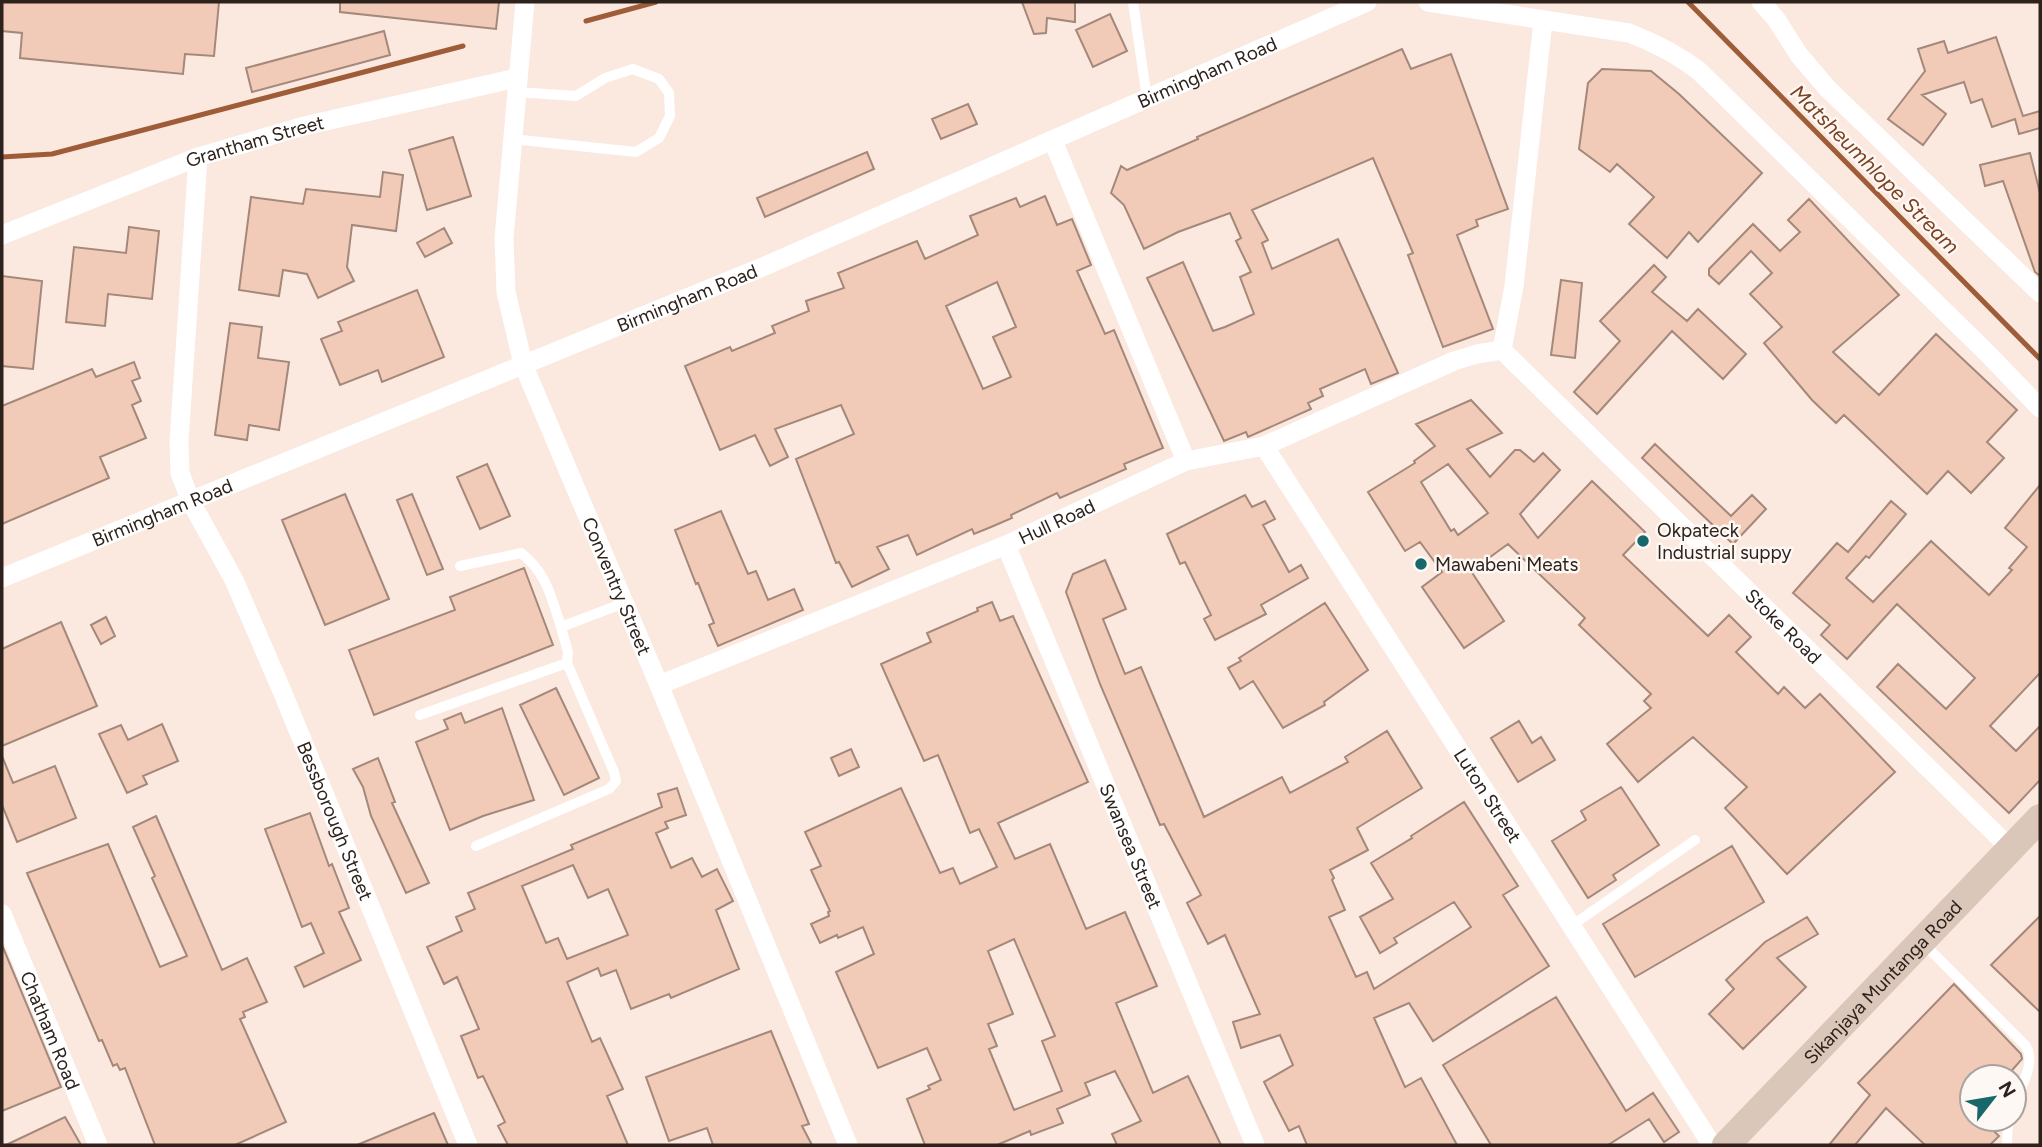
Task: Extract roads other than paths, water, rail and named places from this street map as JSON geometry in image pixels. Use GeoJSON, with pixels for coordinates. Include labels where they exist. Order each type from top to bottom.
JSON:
{"type":"FeatureCollection","features":[{"type":"Feature","properties":{"kind":"street","name":"Conventry Street"},"geometry":{"type":"LineString","coordinates":[[525,2],[505,238],[506,292],[523,364],[659,685],[848,1145]]}},
{"type":"Feature","properties":{"kind":"street","name":"Birmingham Road"},"geometry":{"type":"LineString","coordinates":[[2,578],[765,265],[1367,2]]}},
{"type":"Feature","properties":{"kind":"street"},"geometry":{"type":"LineString","coordinates":[[1428,2],[1629,33],[1668,50],[1699,71],[2040,408]]}},
{"type":"Feature","properties":{"kind":"street"},"geometry":{"type":"LineString","coordinates":[[1761,2],[1776,19],[1799,55],[1828,89],[2040,293]]}},
{"type":"Feature","properties":{"kind":"street"},"geometry":{"type":"LineString","coordinates":[[1502,350],[1514,286],[1542,21]]}},
{"type":"Feature","properties":{"kind":"street","name":"Grantham Street"},"geometry":{"type":"LineString","coordinates":[[2,235],[198,157],[304,126],[516,85]]}},
{"type":"Feature","properties":{"kind":"street"},"geometry":{"type":"LineString","coordinates":[[1053,141],[1186,461]]}},
{"type":"Feature","properties":{"kind":"street","name":"Bessborough Street"},"geometry":{"type":"LineString","coordinates":[[198,157],[179,441],[180,473],[191,502],[234,580],[282,691],[468,1145]]}},
{"type":"Feature","properties":{"kind":"street","name":"Hull Road"},"geometry":{"type":"LineString","coordinates":[[659,685],[1006,545],[1186,461],[1264,446],[1454,361],[1502,350]]}},
{"type":"Feature","properties":{"kind":"street","name":"Stoke Road"},"geometry":{"type":"LineString","coordinates":[[1502,350],[2010,848]]}},
{"type":"Feature","properties":{"kind":"street","name":"Luton Street"},"geometry":{"type":"LineString","coordinates":[[1264,446],[1712,1145]]}},
{"type":"Feature","properties":{"kind":"street","name":"Swansea Street"},"geometry":{"type":"LineString","coordinates":[[1006,545],[1255,1145]]}},
{"type":"Feature","properties":{"kind":"street","name":"Sikanjaya Muntanga Road"},"geometry":{"type":"LineString","coordinates":[[1726,1145],[2040,818]]}},
{"type":"Feature","properties":{"kind":"street","name":"Chatham Road"},"geometry":{"type":"LineString","coordinates":[[2,914],[98,1145]]}},
{"type":"Feature","properties":{"kind":"lane"},"geometry":{"type":"LineString","coordinates":[[1133,2],[1147,99]]}},
{"type":"Feature","properties":{"kind":"lane"},"geometry":{"type":"LineString","coordinates":[[512,139],[636,152],[659,138],[670,116],[668,93],[659,79],[633,69],[605,78],[576,96],[516,85]]}},
{"type":"Feature","properties":{"kind":"lane"},"geometry":{"type":"LineString","coordinates":[[460,566],[521,553],[542,573],[568,652],[567,663],[616,781],[609,789],[476,846]]}},
{"type":"Feature","properties":{"kind":"lane"},"geometry":{"type":"LineString","coordinates":[[561,627],[624,603]]}},
{"type":"Feature","properties":{"kind":"lane"},"geometry":{"type":"LineString","coordinates":[[420,715],[567,663]]}},
{"type":"Feature","properties":{"kind":"lane"},"geometry":{"type":"LineString","coordinates":[[1571,926],[1695,840]]}},
{"type":"Feature","properties":{"kind":"lane"},"geometry":{"type":"LineString","coordinates":[[1921,941],[2026,1046],[2030,1053],[2028,1066]]}},
{"type":"Feature","properties":{"kind":"waterway"},"geometry":{"type":"LineString","coordinates":[[586,21],[656,2]]}},
{"type":"Feature","properties":{"kind":"waterway","name":"Matsheumhlope Stream"},"geometry":{"type":"LineString","coordinates":[[1688,2],[2040,359]]}},
{"type":"Feature","properties":{"kind":"waterway"},"geometry":{"type":"LineString","coordinates":[[2,157],[52,154],[463,46]]}},
{"type":"Feature","properties":{"kind":"place","name":"Okpateck Industrial suppy"},"geometry":{"type":"Point","coordinates":[1643,541]}},
{"type":"Feature","properties":{"kind":"place","name":"Mawabeni Meats"},"geometry":{"type":"Point","coordinates":[1421,564]}}]}
